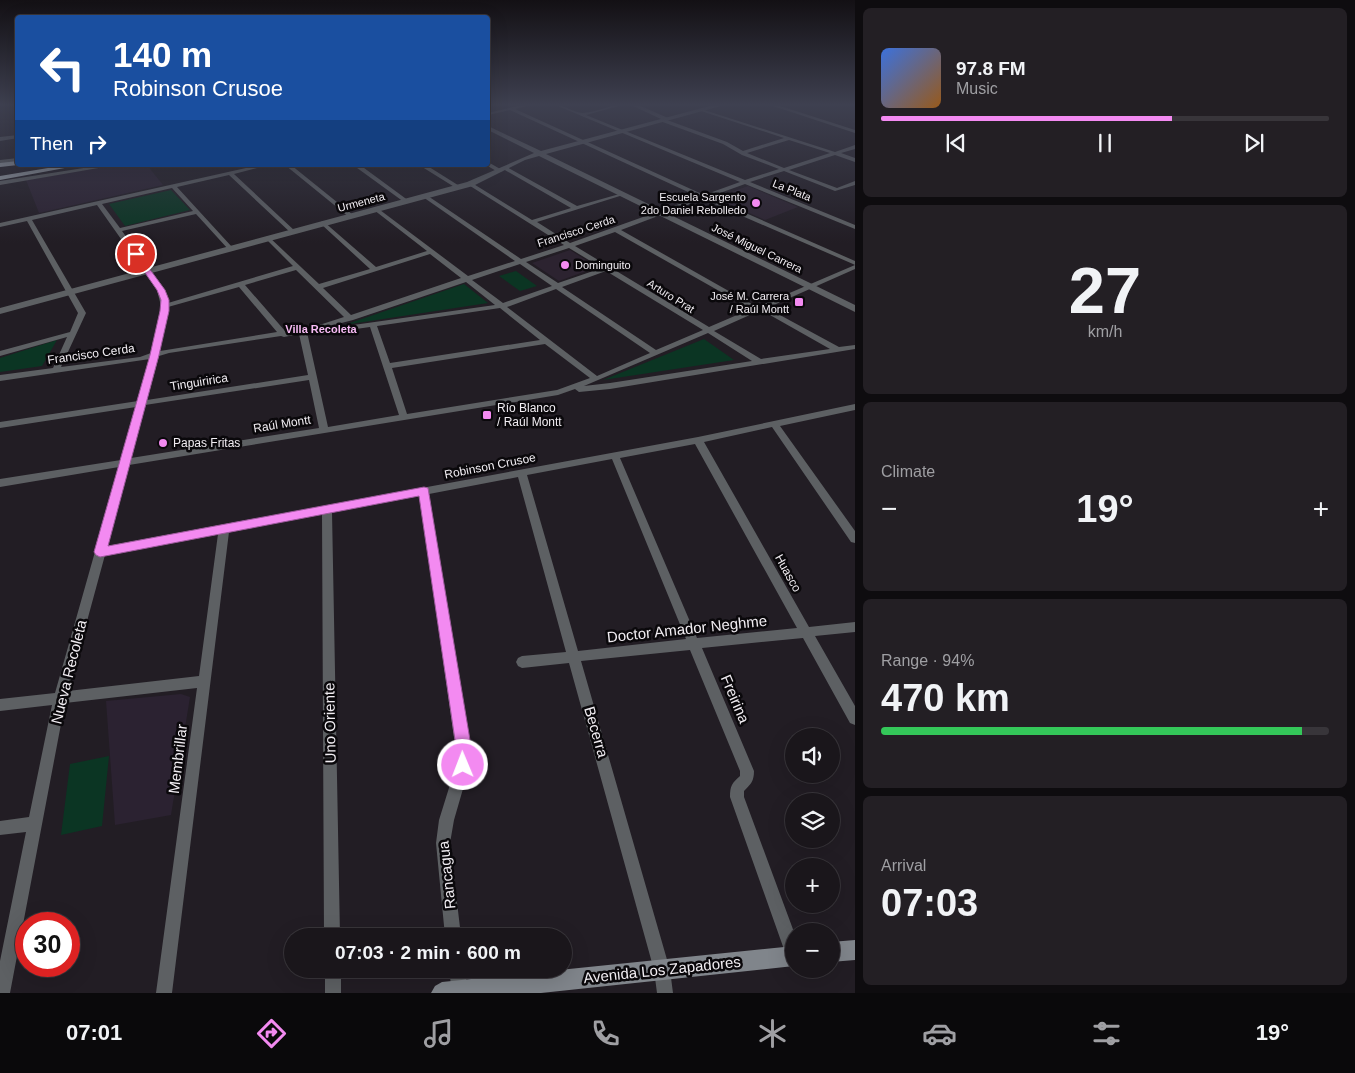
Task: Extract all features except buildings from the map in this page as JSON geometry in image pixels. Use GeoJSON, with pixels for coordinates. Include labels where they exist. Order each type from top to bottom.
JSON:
{"type":"FeatureCollection","features":[{"type":"Feature","properties":{"kind":"main road"},"geometry":{"type":"LineString","coordinates":[[0,163],[15,161]]}},
{"type":"Feature","properties":{"kind":"main road"},"geometry":{"type":"LineString","coordinates":[[0,178],[66,167]]}},
{"type":"Feature","properties":{"kind":"main road"},"geometry":{"type":"LineString","coordinates":[[840,951],[855,950]]}},
{"type":"Feature","properties":{"kind":"main road","name":"Avenida Los Zapadores"},"geometry":{"type":"LineString","coordinates":[[450,992],[532,988],[662,970],[785,956]]}},
{"type":"Feature","properties":{"kind":"street","name":"José Miguel Carrera"},"geometry":{"type":"LineString","coordinates":[[531,150],[855,309]]}},
{"type":"Feature","properties":{"kind":"street","name":"Urmeneta"},"geometry":{"type":"LineString","coordinates":[[0,311],[470,184],[517,161],[553,150]]}},
{"type":"Feature","properties":{"kind":"street"},"geometry":{"type":"LineString","coordinates":[[598,150],[855,265]]}},
{"type":"Feature","properties":{"kind":"street","name":"La Plata"},"geometry":{"type":"LineString","coordinates":[[666,150],[855,226]]}},
{"type":"Feature","properties":{"kind":"street"},"geometry":{"type":"LineString","coordinates":[[738,150],[836,190],[855,183]]}},
{"type":"Feature","properties":{"kind":"street"},"geometry":{"type":"LineString","coordinates":[[742,153],[751,150]]}},
{"type":"Feature","properties":{"kind":"street"},"geometry":{"type":"LineString","coordinates":[[827,150],[855,160]]}},
{"type":"Feature","properties":{"kind":"street","name":"Francisco Cerda"},"geometry":{"type":"LineString","coordinates":[[303,332],[616,230],[745,182],[843,150]]}},
{"type":"Feature","properties":{"kind":"street"},"geometry":{"type":"LineString","coordinates":[[490,165],[502,169],[576,208]]}},
{"type":"Feature","properties":{"kind":"street"},"geometry":{"type":"LineString","coordinates":[[0,183],[96,167]]}},
{"type":"Feature","properties":{"kind":"street"},"geometry":{"type":"LineString","coordinates":[[0,226],[257,167]]}},
{"type":"Feature","properties":{"kind":"street"},"geometry":{"type":"LineString","coordinates":[[290,167],[351,216]]}},
{"type":"Feature","properties":{"kind":"street"},"geometry":{"type":"LineString","coordinates":[[359,167],[406,201]]}},
{"type":"Feature","properties":{"kind":"street"},"geometry":{"type":"LineString","coordinates":[[425,167],[458,187]]}},
{"type":"Feature","properties":{"kind":"street"},"geometry":{"type":"LineString","coordinates":[[230,173],[293,232]]}},
{"type":"Feature","properties":{"kind":"street","name":"Arturo Prat"},"geometry":{"type":"LineString","coordinates":[[470,184],[760,362]]}},
{"type":"Feature","properties":{"kind":"street"},"geometry":{"type":"LineString","coordinates":[[173,186],[230,248]]}},
{"type":"Feature","properties":{"kind":"street"},"geometry":{"type":"LineString","coordinates":[[531,222],[621,194]]}},
{"type":"Feature","properties":{"kind":"street"},"geometry":{"type":"LineString","coordinates":[[425,196],[655,353]]}},
{"type":"Feature","properties":{"kind":"street"},"geometry":{"type":"LineString","coordinates":[[99,203],[161,290],[165,306],[298,267]]}},
{"type":"Feature","properties":{"kind":"street"},"geometry":{"type":"LineString","coordinates":[[376,209],[596,379]]}},
{"type":"Feature","properties":{"kind":"street"},"geometry":{"type":"LineString","coordinates":[[119,230],[197,212]]}},
{"type":"Feature","properties":{"kind":"street"},"geometry":{"type":"LineString","coordinates":[[29,219],[66,288],[82,312],[56,370]]}},
{"type":"Feature","properties":{"kind":"street"},"geometry":{"type":"LineString","coordinates":[[323,224],[375,270]]}},
{"type":"Feature","properties":{"kind":"street"},"geometry":{"type":"LineString","coordinates":[[616,230],[838,350]]}},
{"type":"Feature","properties":{"kind":"street"},"geometry":{"type":"LineString","coordinates":[[268,238],[350,318]]}},
{"type":"Feature","properties":{"kind":"street"},"geometry":{"type":"LineString","coordinates":[[318,287],[432,252]]}},
{"type":"Feature","properties":{"kind":"street","name":"Raúl Montt"},"geometry":{"type":"LineString","coordinates":[[567,390],[855,265]]}},
{"type":"Feature","properties":{"kind":"street","name":"Francisco Cerda"},"geometry":{"type":"LineString","coordinates":[[0,378],[141,359],[168,351],[303,332],[332,331],[502,306],[607,268]]}},
{"type":"Feature","properties":{"kind":"street"},"geometry":{"type":"LineString","coordinates":[[240,284],[284,335]]}},
{"type":"Feature","properties":{"kind":"street","name":"Nueva Recoleta"},"geometry":{"type":"LineString","coordinates":[[2,993],[60,698],[155,355],[165,306]]}},
{"type":"Feature","properties":{"kind":"street"},"geometry":{"type":"LineString","coordinates":[[373,325],[404,417]]}},
{"type":"Feature","properties":{"kind":"street"},"geometry":{"type":"LineString","coordinates":[[303,332],[324,430]]}},
{"type":"Feature","properties":{"kind":"street","name":"Francisco Cerda"},"geometry":{"type":"LineString","coordinates":[[0,354],[73,333]]}},
{"type":"Feature","properties":{"kind":"street"},"geometry":{"type":"LineString","coordinates":[[387,366],[546,341]]}},
{"type":"Feature","properties":{"kind":"street","name":"Raúl Montt"},"geometry":{"type":"LineString","coordinates":[[0,483],[567,390],[604,387],[855,347]]}},
{"type":"Feature","properties":{"kind":"street","name":"Tinguiririca"},"geometry":{"type":"LineString","coordinates":[[0,425],[312,377]]}},
{"type":"Feature","properties":{"kind":"street","name":"Robinson Crusoe"},"geometry":{"type":"LineString","coordinates":[[100,552],[615,456],[855,407]]}},
{"type":"Feature","properties":{"kind":"street"},"geometry":{"type":"LineString","coordinates":[[774,424],[855,539]]}},
{"type":"Feature","properties":{"kind":"street","name":"Huasco"},"geometry":{"type":"LineString","coordinates":[[698,440],[855,719]]}},
{"type":"Feature","properties":{"kind":"street","name":"Freirina"},"geometry":{"type":"LineString","coordinates":[[615,456],[747,771],[747,779],[737,788],[737,797],[785,930]]}},
{"type":"Feature","properties":{"kind":"street","name":"Becerra"},"geometry":{"type":"LineString","coordinates":[[521,472],[575,657],[662,970],[665,993]]}},
{"type":"Feature","properties":{"kind":"street","name":"Rancagua"},"geometry":{"type":"LineString","coordinates":[[424,491],[464,752],[460,779],[445,818],[443,831],[452,928]]}},
{"type":"Feature","properties":{"kind":"street","name":"Uno Oriente"},"geometry":{"type":"LineString","coordinates":[[327,509],[332,928]]}},
{"type":"Feature","properties":{"kind":"street","name":"Membrillar"},"geometry":{"type":"LineString","coordinates":[[164,993],[224,529]]}},
{"type":"Feature","properties":{"kind":"street","name":"Doctor Amador Neghme"},"geometry":{"type":"LineString","coordinates":[[522,662],[855,627]]}},
{"type":"Feature","properties":{"kind":"street"},"geometry":{"type":"LineString","coordinates":[[0,705],[204,681]]}},
{"type":"Feature","properties":{"kind":"street"},"geometry":{"type":"LineString","coordinates":[[0,828],[36,823]]}},
{"type":"Feature","properties":{"kind":"street"},"geometry":{"type":"LineString","coordinates":[[333,978],[333,993]]}},
{"type":"Feature","properties":{"kind":"street"},"geometry":{"type":"LineString","coordinates":[[450,992],[454,978]]}},
{"type":"Feature","properties":{"kind":"shaded area"},"geometry":{"type":"Polygon","coordinates":[[[105,167],[149,167],[163,185],[39,213],[26,180],[105,167]]]}},
{"type":"Feature","properties":{"kind":"shaded area","name":"Escuela Sargento 2do Daniel Rebolledo"},"geometry":{"type":"Polygon","coordinates":[[[748,186],[798,207],[765,220],[715,198],[748,186]]]}},
{"type":"Feature","properties":{"kind":"shaded area","name":"Dominguito"},"geometry":{"type":"Polygon","coordinates":[[[570,250],[597,267],[559,281],[532,263],[570,250]]]}},
{"type":"Feature","properties":{"kind":"shaded area"},"geometry":{"type":"Polygon","coordinates":[[[181,694],[190,697],[171,815],[115,825],[106,701],[181,694]]]}},
{"type":"Feature","properties":{"kind":"green space"},"geometry":{"type":"Polygon","coordinates":[[[171,190],[190,210],[125,226],[109,204],[171,190]]]}},
{"type":"Feature","properties":{"kind":"green space"},"geometry":{"type":"Polygon","coordinates":[[[516,271],[537,286],[520,291],[499,276],[516,271]]]}},
{"type":"Feature","properties":{"kind":"green space"},"geometry":{"type":"Polygon","coordinates":[[[464,284],[488,303],[344,325],[464,284]]]}},
{"type":"Feature","properties":{"kind":"green space"},"geometry":{"type":"Polygon","coordinates":[[[704,339],[734,360],[603,380],[704,339]]]}},
{"type":"Feature","properties":{"kind":"green space"},"geometry":{"type":"Polygon","coordinates":[[[57,340],[42,366],[0,372],[0,358],[57,340]]]}},
{"type":"Feature","properties":{"kind":"green space"},"geometry":{"type":"Polygon","coordinates":[[[109,756],[102,826],[61,835],[70,764],[109,756]]]}},
{"type":"Feature","properties":{"kind":"place","name":"Escuela Sargento 2do Daniel Rebolledo"},"geometry":{"type":"Point","coordinates":[756,203]}},
{"type":"Feature","properties":{"kind":"place","name":"Dominguito"},"geometry":{"type":"Point","coordinates":[565,265]}},
{"type":"Feature","properties":{"kind":"place","name":"José M. Carrera / Raúl Montt"},"geometry":{"type":"Point","coordinates":[799,302]}},
{"type":"Feature","properties":{"kind":"place","name":"Río Blanco / Raúl Montt"},"geometry":{"type":"Point","coordinates":[487,415]}},
{"type":"Feature","properties":{"kind":"place","name":"Papas Fritas"},"geometry":{"type":"Point","coordinates":[163,443]}},
{"type":"Feature","properties":{"kind":"district","name":"Villa Recoleta"},"geometry":{"type":"Point","coordinates":[321,329]}},
{"type":"Feature","properties":{"kind":"route"},"geometry":{"type":"LineString","coordinates":[[136,254],[164,295],[164,311],[155,355],[100,552],[424,491],[464,752],[463,765]]}}]}
